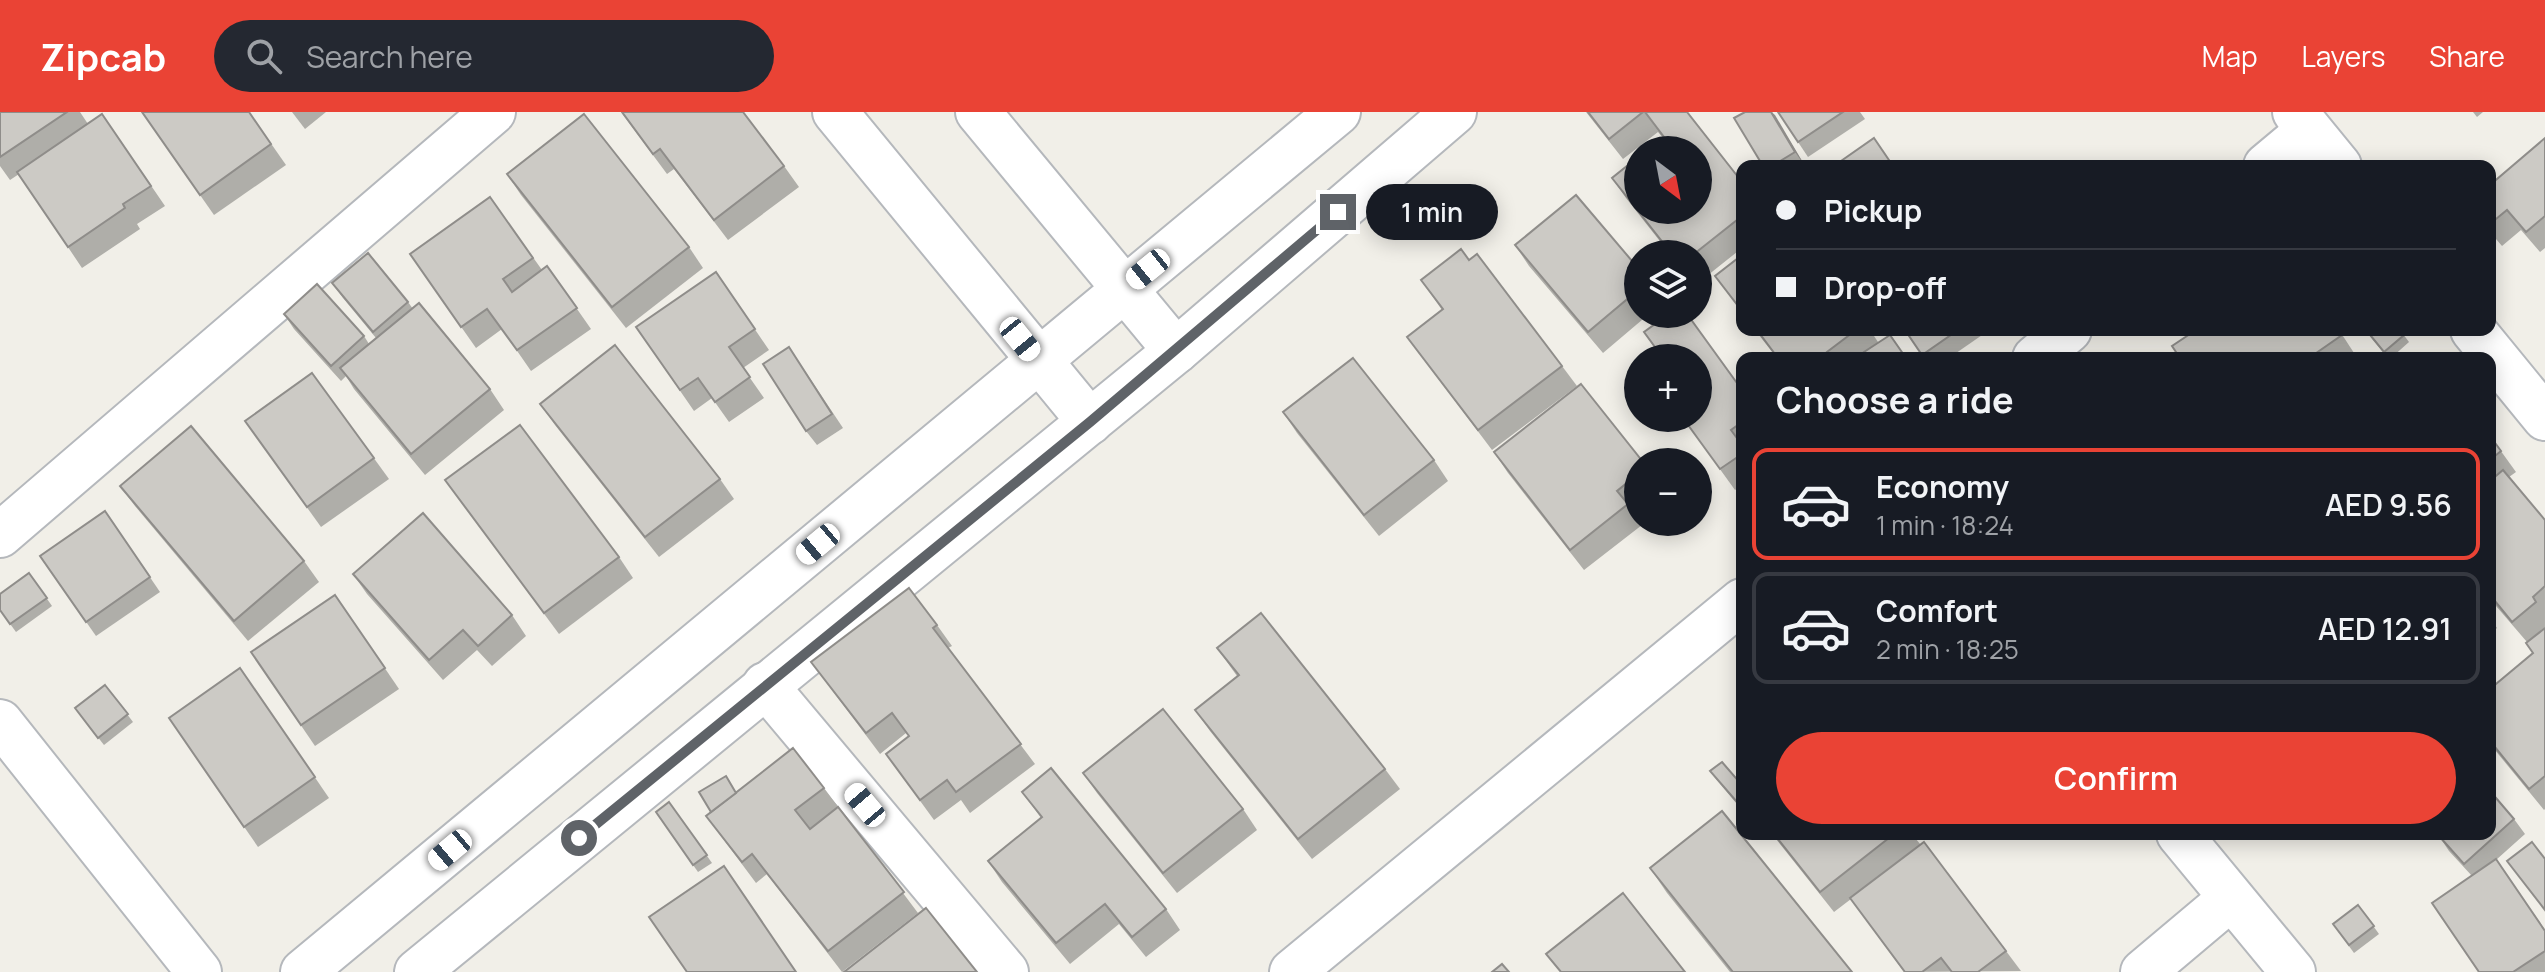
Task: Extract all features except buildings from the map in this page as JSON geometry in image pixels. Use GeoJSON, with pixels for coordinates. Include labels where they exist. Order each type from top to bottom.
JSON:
{"type":"FeatureCollection","features":[{"type":"Feature","properties":{"kind":"street"},"geometry":{"type":"LineString","coordinates":[[0,535],[493,112]]}},
{"type":"Feature","properties":{"kind":"street"},"geometry":{"type":"LineString","coordinates":[[835,112],[1090,422]]}},
{"type":"Feature","properties":{"kind":"street"},"geometry":{"type":"LineString","coordinates":[[978,112],[1176,351]]}},
{"type":"Feature","properties":{"kind":"street"},"geometry":{"type":"LineString","coordinates":[[303,972],[1338,112]]}},
{"type":"Feature","properties":{"kind":"street"},"geometry":{"type":"LineString","coordinates":[[417,972],[1176,351],[1454,112]]}},
{"type":"Feature","properties":{"kind":"street"},"geometry":{"type":"LineString","coordinates":[[2271,160],[2302,121],[2334,160]]}},
{"type":"Feature","properties":{"kind":"street"},"geometry":{"type":"LineString","coordinates":[[2042,352],[2062,336]]}},
{"type":"Feature","properties":{"kind":"street"},"geometry":{"type":"LineString","coordinates":[[2478,336],[2491,352]]}},
{"type":"Feature","properties":{"kind":"street"},"geometry":{"type":"LineString","coordinates":[[2496,358],[2545,418]]}},
{"type":"Feature","properties":{"kind":"street"},"geometry":{"type":"LineString","coordinates":[[1292,972],[1736,606]]}},
{"type":"Feature","properties":{"kind":"street"},"geometry":{"type":"LineString","coordinates":[[765,685],[1006,972]]}},
{"type":"Feature","properties":{"kind":"street"},"geometry":{"type":"LineString","coordinates":[[0,722],[199,972]]}},
{"type":"Feature","properties":{"kind":"street"},"geometry":{"type":"LineString","coordinates":[[2184,840],[2293,972]]}},
{"type":"Feature","properties":{"kind":"street"},"geometry":{"type":"LineString","coordinates":[[2143,972],[2231,898]]}},
{"type":"Feature","properties":{"kind":"route"},"geometry":{"type":"LineString","coordinates":[[579,838],[1090,422],[1338,212]]}}]}
